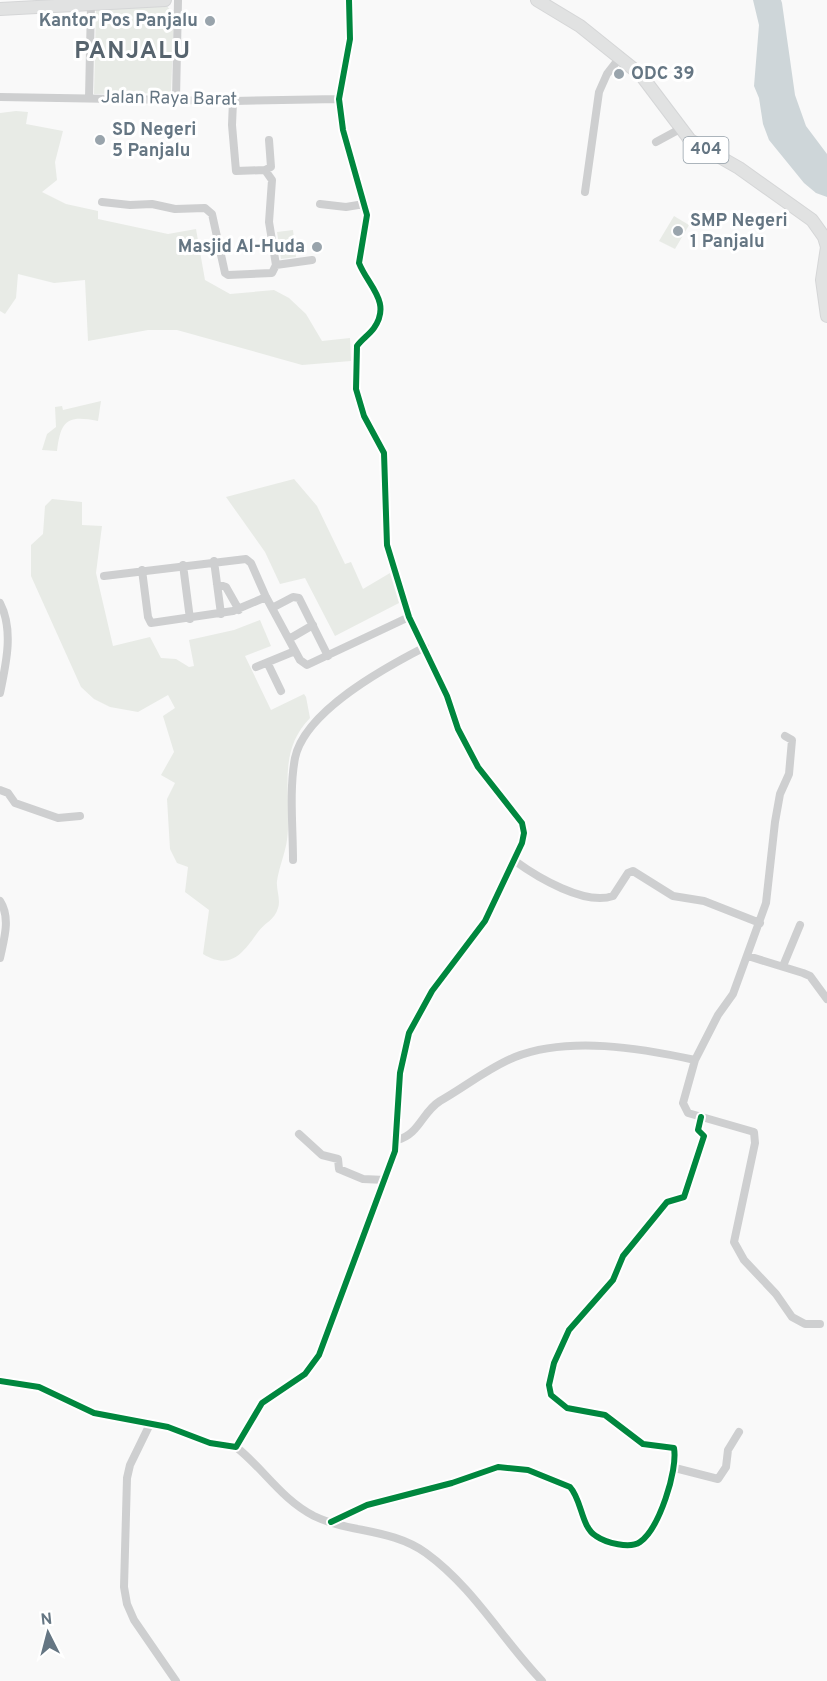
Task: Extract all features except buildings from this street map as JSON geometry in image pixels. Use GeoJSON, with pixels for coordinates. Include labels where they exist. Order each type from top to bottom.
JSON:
{"type":"FeatureCollection","features":[{"type":"Feature","properties":{"kind":"main road"},"geometry":{"type":"LineString","coordinates":[[0,9],[165,0]]}},
{"type":"Feature","properties":{"kind":"main road","name":"404"},"geometry":{"type":"LineString","coordinates":[[537,0],[580,26],[621,56],[653,88],[680,129],[698,146],[762,182],[820,228],[827,247],[822,280],[827,316]]}},
{"type":"Feature","properties":{"kind":"street"},"geometry":{"type":"LineString","coordinates":[[176,99],[178,0]]}},
{"type":"Feature","properties":{"kind":"street"},"geometry":{"type":"LineString","coordinates":[[236,1447],[262,1403],[305,1374],[319,1355],[397,1140],[400,1073],[410,1033],[432,991],[485,921],[515,861],[524,833],[522,823],[473,758],[458,729],[447,696],[409,617],[387,545],[384,453],[364,417],[356,389],[357,346],[376,326],[381,311],[378,295],[359,263],[367,219],[343,130],[339,99],[350,39],[349,0]]}},
{"type":"Feature","properties":{"kind":"street"},"geometry":{"type":"LineString","coordinates":[[89,98],[91,4]]}},
{"type":"Feature","properties":{"kind":"street"},"geometry":{"type":"LineString","coordinates":[[585,192],[599,92],[607,74],[621,56]]}},
{"type":"Feature","properties":{"kind":"street","name":"Jalan Raya Barat"},"geometry":{"type":"LineString","coordinates":[[0,97],[233,101],[339,99]]}},
{"type":"Feature","properties":{"kind":"street"},"geometry":{"type":"LineString","coordinates":[[233,101],[235,168],[238,172],[265,170],[271,166],[269,140]]}},
{"type":"Feature","properties":{"kind":"street"},"geometry":{"type":"LineString","coordinates":[[656,142],[680,129]]}},
{"type":"Feature","properties":{"kind":"street"},"geometry":{"type":"LineString","coordinates":[[102,202],[176,209],[205,208],[212,214],[225,273],[228,275],[272,273],[276,265],[269,222],[272,180],[265,170]]}},
{"type":"Feature","properties":{"kind":"street"},"geometry":{"type":"LineString","coordinates":[[320,204],[346,207],[364,204]]}},
{"type":"Feature","properties":{"kind":"street"},"geometry":{"type":"LineString","coordinates":[[276,265],[312,260]]}},
{"type":"Feature","properties":{"kind":"street"},"geometry":{"type":"LineString","coordinates":[[104,576],[214,561],[249,561],[295,651],[307,665],[409,617]]}},
{"type":"Feature","properties":{"kind":"street"},"geometry":{"type":"LineString","coordinates":[[214,561],[221,614]]}},
{"type":"Feature","properties":{"kind":"street"},"geometry":{"type":"LineString","coordinates":[[183,565],[190,619]]}},
{"type":"Feature","properties":{"kind":"street"},"geometry":{"type":"LineString","coordinates":[[142,570],[150,621],[190,619],[221,614],[239,610],[266,597]]}},
{"type":"Feature","properties":{"kind":"street"},"geometry":{"type":"LineString","coordinates":[[217,584],[226,587],[239,610]]}},
{"type":"Feature","properties":{"kind":"street"},"geometry":{"type":"LineString","coordinates":[[272,608],[297,596],[328,656]]}},
{"type":"Feature","properties":{"kind":"street"},"geometry":{"type":"LineString","coordinates":[[0,603],[5,616],[8,648],[0,693]]}},
{"type":"Feature","properties":{"kind":"street"},"geometry":{"type":"LineString","coordinates":[[289,639],[313,624]]}},
{"type":"Feature","properties":{"kind":"street"},"geometry":{"type":"LineString","coordinates":[[293,860],[294,765],[305,734],[327,712],[382,670],[425,647]]}},
{"type":"Feature","properties":{"kind":"street"},"geometry":{"type":"LineString","coordinates":[[256,667],[295,651]]}},
{"type":"Feature","properties":{"kind":"street"},"geometry":{"type":"LineString","coordinates":[[268,664],[281,691]]}},
{"type":"Feature","properties":{"kind":"street"},"geometry":{"type":"LineString","coordinates":[[785,736],[792,740],[792,756],[789,774],[779,800],[768,891],[760,923],[733,994],[718,1015],[695,1060],[683,1103],[686,1111],[754,1132],[755,1143],[734,1242],[744,1260],[776,1294],[792,1317],[805,1324],[820,1324]]}},
{"type":"Feature","properties":{"kind":"street"},"geometry":{"type":"LineString","coordinates":[[0,790],[8,793],[15,803],[56,818],[80,816]]}},
{"type":"Feature","properties":{"kind":"street"},"geometry":{"type":"LineString","coordinates":[[515,861],[551,884],[603,899],[613,896],[628,873],[633,871],[673,896],[704,901],[760,923]]}},
{"type":"Feature","properties":{"kind":"street"},"geometry":{"type":"LineString","coordinates":[[0,901],[5,910],[6,922],[0,958]]}},
{"type":"Feature","properties":{"kind":"street"},"geometry":{"type":"LineString","coordinates":[[783,966],[800,925]]}},
{"type":"Feature","properties":{"kind":"street"},"geometry":{"type":"LineString","coordinates":[[748,956],[810,976],[827,999]]}},
{"type":"Feature","properties":{"kind":"street"},"geometry":{"type":"LineString","coordinates":[[397,1140],[408,1136],[433,1106],[456,1095],[489,1070],[516,1057],[546,1047],[564,1045],[637,1048],[695,1060]]}},
{"type":"Feature","properties":{"kind":"street"},"geometry":{"type":"LineString","coordinates":[[331,1522],[367,1505],[423,1492],[489,1469],[507,1466],[528,1470],[565,1484],[574,1492],[591,1532],[610,1542],[635,1544],[646,1536],[671,1484],[675,1468],[673,1447],[642,1444],[605,1415],[567,1408],[551,1395],[549,1385],[554,1363],[569,1330],[613,1280],[623,1256],[667,1202],[684,1197],[704,1136],[698,1130],[701,1117]]}},
{"type":"Feature","properties":{"kind":"street"},"geometry":{"type":"LineString","coordinates":[[298,1134],[322,1155],[338,1159],[339,1169],[363,1179],[384,1180]]}},
{"type":"Feature","properties":{"kind":"street"},"geometry":{"type":"LineString","coordinates":[[0,1381],[39,1387],[94,1413],[177,1429],[210,1443],[236,1447],[257,1464],[291,1502],[331,1522],[373,1530],[423,1551],[458,1579],[476,1598],[492,1624],[542,1681]]}},
{"type":"Feature","properties":{"kind":"street"},"geometry":{"type":"LineString","coordinates":[[150,1424],[130,1465],[124,1587],[134,1620],[176,1681]]}},
{"type":"Feature","properties":{"kind":"street"},"geometry":{"type":"LineString","coordinates":[[675,1468],[718,1479],[726,1467],[728,1450],[739,1432]]}},
{"type":"Feature","properties":{"kind":"shaded area"},"geometry":{"type":"Polygon","coordinates":[[[753,0],[781,0],[795,95],[806,126],[827,154],[827,197],[816,193],[804,183],[769,140],[754,86],[759,25],[753,0]]]}},
{"type":"Feature","properties":{"kind":"shaded area"},"geometry":{"type":"Polygon","coordinates":[[[167,6],[174,15],[171,93],[94,94],[96,9],[167,6]]]}},
{"type":"Feature","properties":{"kind":"shaded area"},"geometry":{"type":"Polygon","coordinates":[[[28,112],[26,124],[63,131],[55,162],[57,180],[42,192],[66,204],[98,211],[98,219],[168,234],[196,229],[205,280],[230,294],[274,290],[289,298],[306,314],[322,341],[350,338],[351,361],[302,365],[177,330],[148,330],[88,341],[85,280],[54,283],[18,274],[16,298],[5,314],[0,311],[0,113],[28,112]]]}},
{"type":"Feature","properties":{"kind":"shaded area"},"geometry":{"type":"Polygon","coordinates":[[[674,216],[689,225],[675,249],[659,241],[674,216]]]}},
{"type":"Feature","properties":{"kind":"shaded area"},"geometry":{"type":"Polygon","coordinates":[[[293,230],[296,257],[281,259],[277,232],[293,230]]]}},
{"type":"Feature","properties":{"kind":"shaded area"},"geometry":{"type":"Polygon","coordinates":[[[101,401],[98,421],[79,419],[67,422],[61,432],[57,451],[42,450],[47,434],[56,427],[55,407],[62,406],[63,410],[101,401]]]}},
{"type":"Feature","properties":{"kind":"shaded area"},"geometry":{"type":"Polygon","coordinates":[[[294,479],[317,506],[345,564],[351,562],[363,589],[390,573],[399,603],[335,636],[305,578],[280,584],[265,552],[226,497],[294,479]]]}},
{"type":"Feature","properties":{"kind":"shaded area"},"geometry":{"type":"Polygon","coordinates":[[[52,499],[82,502],[82,525],[102,526],[96,573],[113,646],[150,637],[161,658],[176,659],[189,667],[194,666],[189,640],[234,630],[260,620],[271,646],[245,656],[271,710],[304,694],[306,697],[310,718],[292,746],[289,761],[288,824],[286,845],[277,881],[278,908],[274,916],[260,929],[247,947],[229,960],[221,961],[203,954],[209,910],[185,892],[188,867],[177,863],[170,849],[167,799],[175,783],[161,775],[174,752],[163,716],[175,708],[168,695],[138,712],[110,707],[94,699],[81,687],[31,576],[31,545],[43,534],[45,506],[52,499]]]}},
{"type":"Feature","properties":{"kind":"cycle path"},"geometry":{"type":"LineString","coordinates":[[0,1381],[39,1387],[94,1413],[168,1427],[210,1443],[236,1447],[262,1403],[305,1374],[319,1355],[395,1151],[400,1073],[409,1033],[432,991],[485,921],[522,843],[524,833],[522,823],[478,767],[458,729],[447,696],[409,617],[387,545],[384,453],[364,416],[356,389],[357,346],[374,328],[381,310],[377,294],[359,263],[367,215],[343,130],[339,99],[350,39],[349,0]]}},
{"type":"Feature","properties":{"kind":"cycle path"},"geometry":{"type":"LineString","coordinates":[[331,1522],[367,1505],[452,1483],[498,1467],[528,1470],[570,1487],[587,1526],[600,1539],[630,1545],[640,1542],[647,1535],[666,1498],[673,1470],[674,1448],[643,1444],[605,1415],[567,1408],[551,1395],[549,1385],[554,1363],[569,1330],[613,1280],[623,1256],[667,1202],[684,1197],[704,1136],[698,1130],[701,1117]]}},
{"type":"Feature","properties":{"kind":"place","name":"Kantor Pos Panjalu"},"geometry":{"type":"Point","coordinates":[210,21]}},
{"type":"Feature","properties":{"kind":"place","name":"ODC 39"},"geometry":{"type":"Point","coordinates":[619,74]}},
{"type":"Feature","properties":{"kind":"place","name":"SD Negeri 5 Panjalu"},"geometry":{"type":"Point","coordinates":[100,140]}},
{"type":"Feature","properties":{"kind":"place","name":"SMP Negeri 1 Panjalu"},"geometry":{"type":"Point","coordinates":[678,231]}},
{"type":"Feature","properties":{"kind":"place","name":"Masjid Al-Huda"},"geometry":{"type":"Point","coordinates":[317,247]}},
{"type":"Feature","properties":{"kind":"district","name":"PANJALU"},"geometry":{"type":"Point","coordinates":[133,52]}}]}
